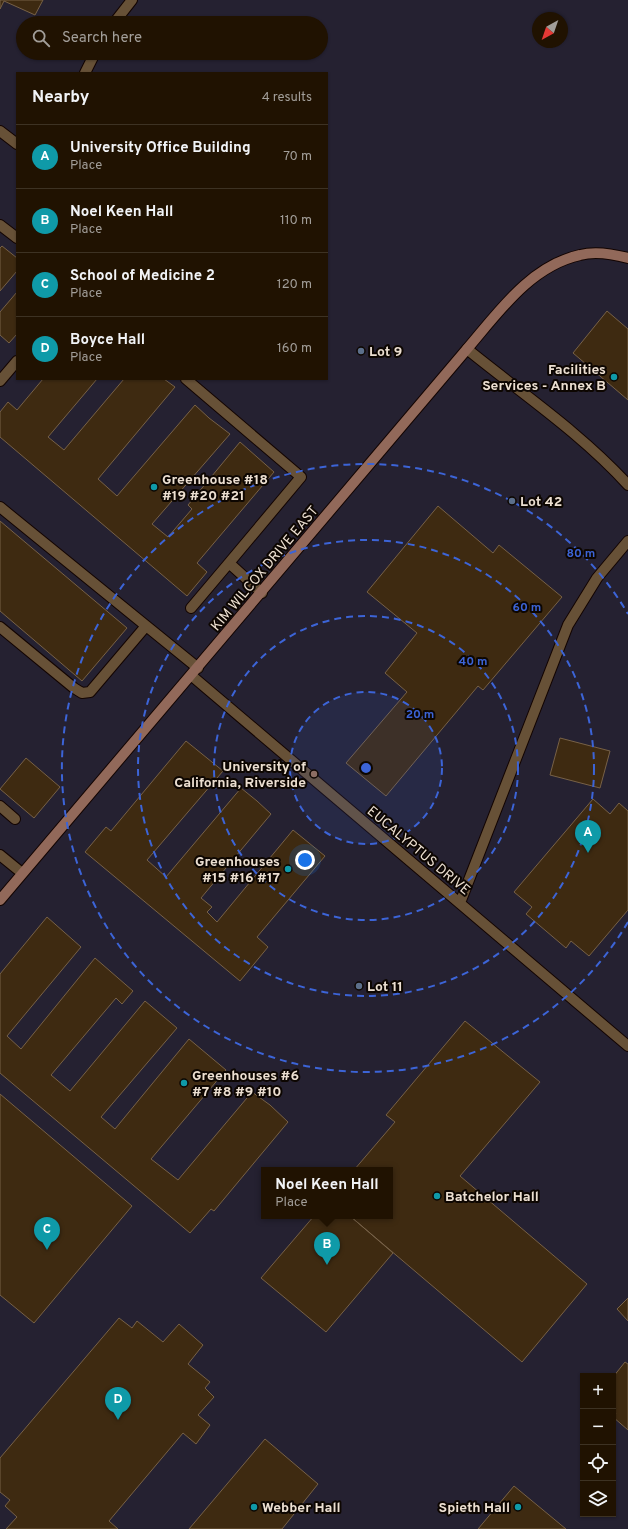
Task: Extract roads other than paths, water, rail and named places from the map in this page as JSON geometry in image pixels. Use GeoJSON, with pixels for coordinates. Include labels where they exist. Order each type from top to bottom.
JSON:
{"type":"FeatureCollection","features":[{"type":"Feature","properties":{"kind":"street","name":"KIM WILCOX DRIVE EAST"},"geometry":{"type":"LineString","coordinates":[[0,900],[262,593],[467,349],[520,289],[536,275],[558,262],[580,255],[610,254],[628,258]]}},
{"type":"Feature","properties":{"kind":"lane"},"geometry":{"type":"LineString","coordinates":[[119,16],[132,0]]}},
{"type":"Feature","properties":{"kind":"lane"},"geometry":{"type":"LineString","coordinates":[[86,72],[92,60]]}},
{"type":"Feature","properties":{"kind":"lane"},"geometry":{"type":"LineString","coordinates":[[0,131],[16,143]]}},
{"type":"Feature","properties":{"kind":"lane"},"geometry":{"type":"LineString","coordinates":[[0,225],[16,237]]}},
{"type":"Feature","properties":{"kind":"lane"},"geometry":{"type":"LineString","coordinates":[[467,349],[605,461],[628,485]]}},
{"type":"Feature","properties":{"kind":"lane"},"geometry":{"type":"LineString","coordinates":[[0,381],[16,362]]}},
{"type":"Feature","properties":{"kind":"lane"},"geometry":{"type":"LineString","coordinates":[[187,380],[301,477],[191,608]]}},
{"type":"Feature","properties":{"kind":"lane","name":"EUCALYPTUS DRIVE"},"geometry":{"type":"LineString","coordinates":[[0,507],[146,626],[194,672],[460,903],[628,1046]]}},
{"type":"Feature","properties":{"kind":"lane"},"geometry":{"type":"LineString","coordinates":[[460,903],[568,625],[597,578],[628,541]]}},
{"type":"Feature","properties":{"kind":"lane"},"geometry":{"type":"LineString","coordinates":[[229,563],[262,593]]}},
{"type":"Feature","properties":{"kind":"lane"},"geometry":{"type":"LineString","coordinates":[[0,627],[82,693],[90,692],[146,626]]}},
{"type":"Feature","properties":{"kind":"lane"},"geometry":{"type":"LineString","coordinates":[[0,806],[15,819]]}},
{"type":"Feature","properties":{"kind":"lane"},"geometry":{"type":"LineString","coordinates":[[0,855],[22,873]]}},
{"type":"Feature","properties":{"kind":"place","name":"Lot 9"},"geometry":{"type":"Point","coordinates":[361,351]}},
{"type":"Feature","properties":{"kind":"place","name":"Facilities Services - Annex B"},"geometry":{"type":"Point","coordinates":[614,377]}},
{"type":"Feature","properties":{"kind":"place","name":"Greenhouse #18 #19 #20 #21"},"geometry":{"type":"Point","coordinates":[154,487]}},
{"type":"Feature","properties":{"kind":"place","name":"Lot 42"},"geometry":{"type":"Point","coordinates":[512,501]}},
{"type":"Feature","properties":{"kind":"place","name":"University of California, Riverside"},"geometry":{"type":"Point","coordinates":[314,774]}},
{"type":"Feature","properties":{"kind":"place","name":"University Office Building"},"geometry":{"type":"Point","coordinates":[588,853]}},
{"type":"Feature","properties":{"kind":"place","name":"Greenhouses #15 #16 #17"},"geometry":{"type":"Point","coordinates":[288,869]}},
{"type":"Feature","properties":{"kind":"place","name":"Lot 11"},"geometry":{"type":"Point","coordinates":[359,986]}},
{"type":"Feature","properties":{"kind":"place","name":"Greenhouses #6 #7 #8 #9 #10"},"geometry":{"type":"Point","coordinates":[184,1083]}},
{"type":"Feature","properties":{"kind":"place","name":"Batchelor Hall"},"geometry":{"type":"Point","coordinates":[437,1196]}},
{"type":"Feature","properties":{"kind":"place","name":"School of Medicine 2"},"geometry":{"type":"Point","coordinates":[47,1250]}},
{"type":"Feature","properties":{"kind":"place","name":"Noel Keen Hall"},"geometry":{"type":"Point","coordinates":[327,1265]}},
{"type":"Feature","properties":{"kind":"place","name":"Boyce Hall"},"geometry":{"type":"Point","coordinates":[118,1420]}},
{"type":"Feature","properties":{"kind":"place","name":"Webber Hall"},"geometry":{"type":"Point","coordinates":[254,1507]}},
{"type":"Feature","properties":{"kind":"place","name":"Spieth Hall"},"geometry":{"type":"Point","coordinates":[518,1507]}}]}
